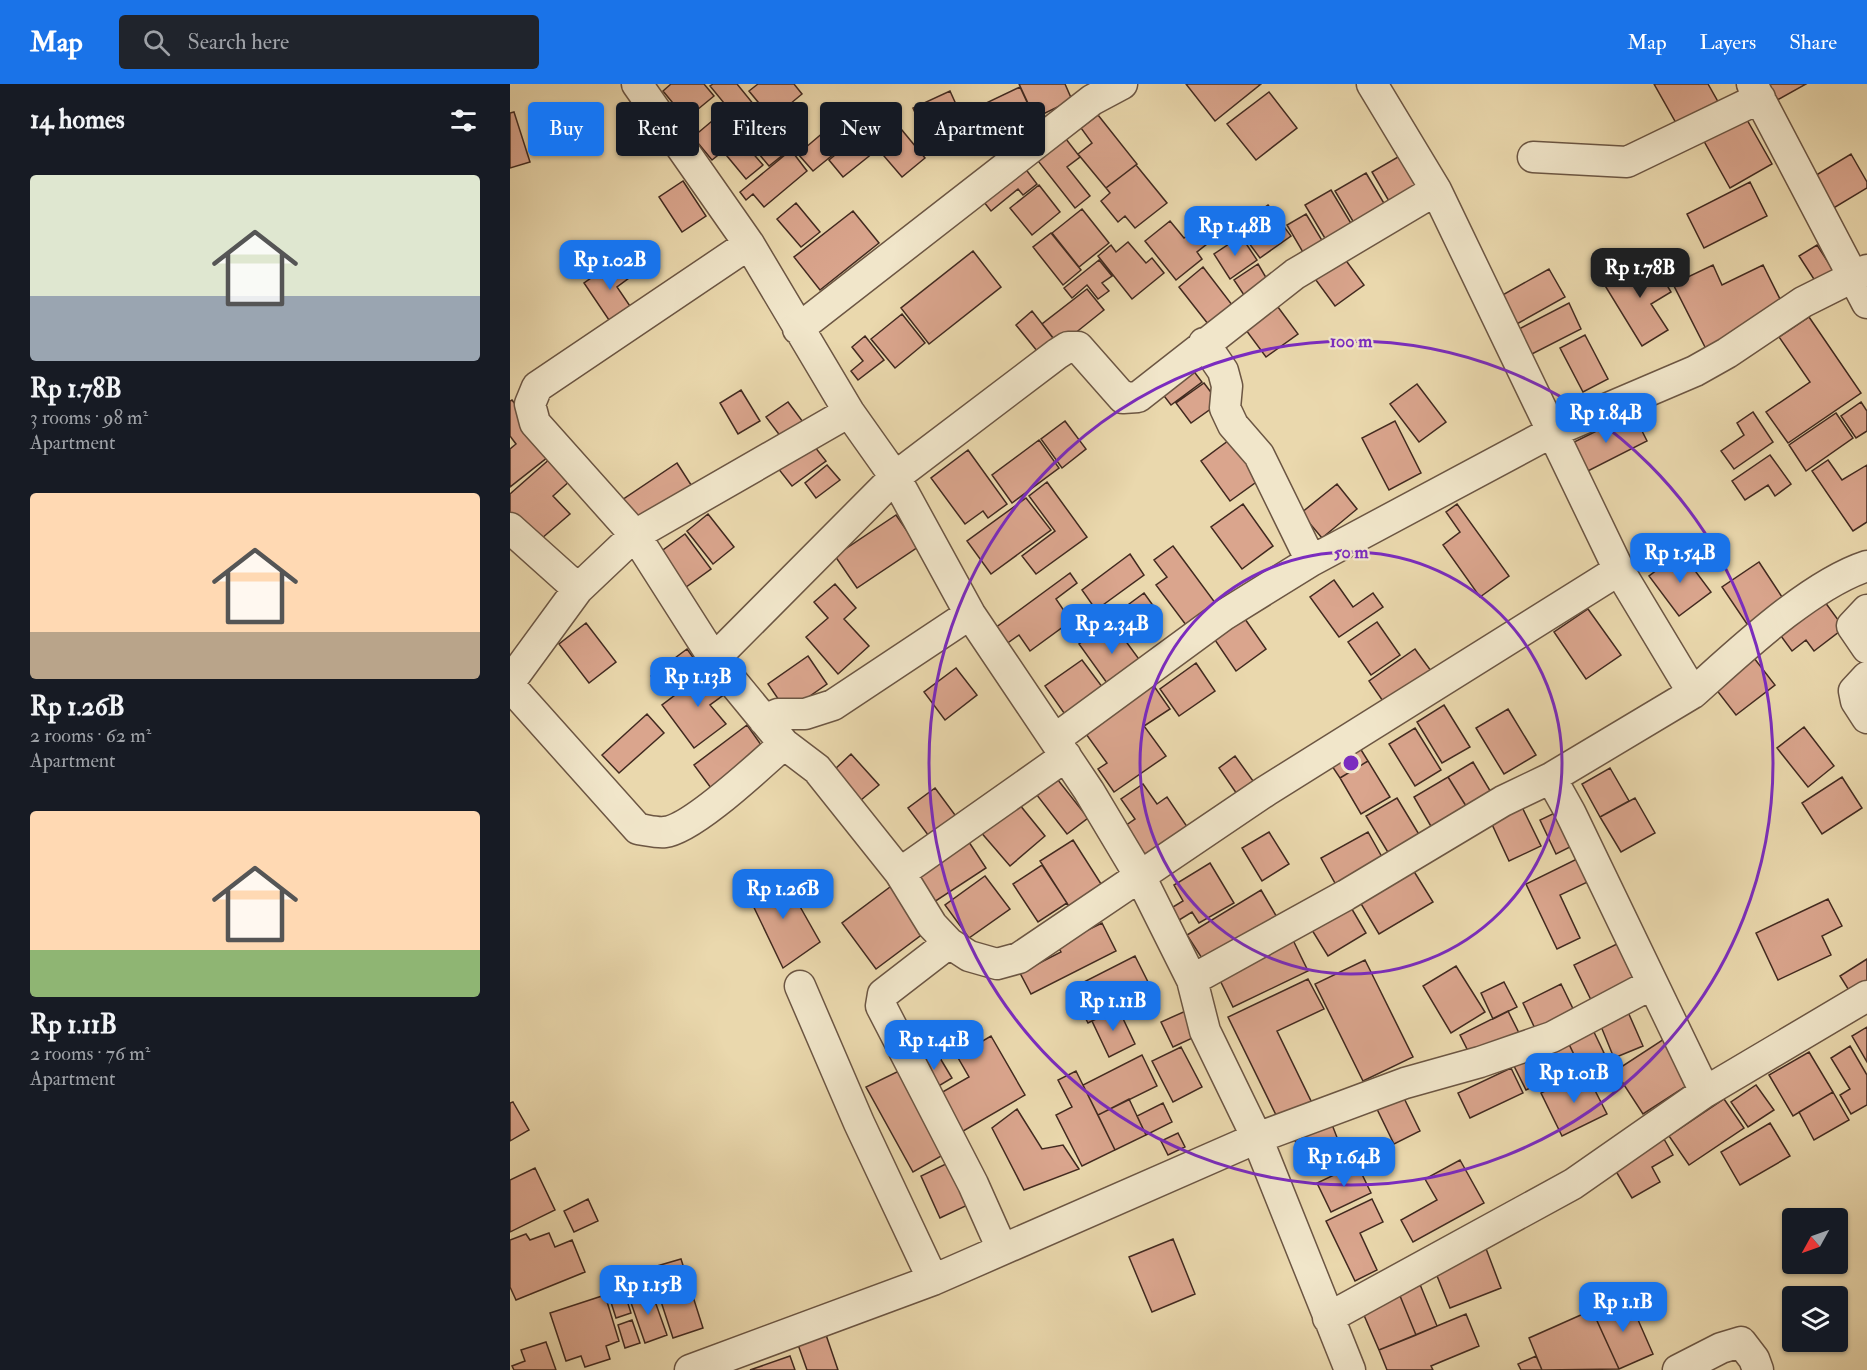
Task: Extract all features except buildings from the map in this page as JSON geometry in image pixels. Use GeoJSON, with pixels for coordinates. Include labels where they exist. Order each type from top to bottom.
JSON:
{"type":"FeatureCollection","features":[{"type":"Feature","properties":{"kind":"street"},"geometry":{"type":"LineString","coordinates":[[798,329],[1087,92],[1122,84]]}},
{"type":"Feature","properties":{"kind":"street"},"geometry":{"type":"LineString","coordinates":[[1372,84],[1436,190],[1619,570],[1693,693]]}},
{"type":"Feature","properties":{"kind":"street"},"geometry":{"type":"LineString","coordinates":[[641,85],[749,244],[849,412],[895,477],[970,614],[1060,748],[1140,878],[1192,980],[1205,1031],[1257,1138],[1350,1370]]}},
{"type":"Feature","properties":{"kind":"street"},"geometry":{"type":"LineString","coordinates":[[900,873],[1060,748],[1224,615],[1311,561],[1551,432],[1727,354],[1803,302],[1863,283],[1756,91],[1627,162],[1533,157]]}},
{"type":"Feature","properties":{"kind":"street"},"geometry":{"type":"LineString","coordinates":[[714,659],[895,477],[1068,347],[1078,347],[1122,398],[1132,399],[1295,274],[1436,190]]}},
{"type":"Feature","properties":{"kind":"street"},"geometry":{"type":"LineString","coordinates":[[749,244],[537,387],[530,404],[535,423],[635,535],[714,659],[784,744],[817,769],[900,873],[932,925],[949,943],[969,956],[997,964],[1019,958],[1266,791],[1619,570]]}},
{"type":"Feature","properties":{"kind":"street"},"geometry":{"type":"LineString","coordinates":[[1204,343],[1223,370],[1227,386],[1225,408],[1233,425],[1259,455],[1311,561]]}},
{"type":"Feature","properties":{"kind":"street"},"geometry":{"type":"LineString","coordinates":[[784,744],[715,803],[681,826],[667,832],[638,829],[510,684],[578,589],[635,535],[849,412]]}},
{"type":"Feature","properties":{"kind":"street"},"geometry":{"type":"LineString","coordinates":[[510,528],[578,589]]}},
{"type":"Feature","properties":{"kind":"street"},"geometry":{"type":"LineString","coordinates":[[1192,980],[1346,895],[1503,801],[1551,778],[1693,693],[1745,646],[1818,591],[1848,572],[1867,566]]}},
{"type":"Feature","properties":{"kind":"street"},"geometry":{"type":"LineString","coordinates":[[1867,610],[1852,626],[1867,648]]}},
{"type":"Feature","properties":{"kind":"street"},"geometry":{"type":"LineString","coordinates":[[764,720],[778,714],[805,714],[833,705],[970,614]]}},
{"type":"Feature","properties":{"kind":"street"},"geometry":{"type":"LineString","coordinates":[[1867,677],[1854,691],[1856,701],[1867,718]]}},
{"type":"Feature","properties":{"kind":"street"},"geometry":{"type":"LineString","coordinates":[[1551,778],[1598,867],[1652,984],[1706,1092]]}},
{"type":"Feature","properties":{"kind":"street"},"geometry":{"type":"LineString","coordinates":[[949,943],[883,994],[881,1006],[973,1184],[1002,1249]]}},
{"type":"Feature","properties":{"kind":"street"},"geometry":{"type":"LineString","coordinates":[[690,1370],[933,1280],[1257,1138],[1405,1083],[1480,1062],[1552,1037],[1652,984]]}},
{"type":"Feature","properties":{"kind":"street"},"geometry":{"type":"LineString","coordinates":[[800,986],[859,1123],[933,1280]]}},
{"type":"Feature","properties":{"kind":"street"},"geometry":{"type":"LineString","coordinates":[[1328,1318],[1573,1184],[1706,1092],[1867,996]]}},
{"type":"Feature","properties":{"kind":"street"},"geometry":{"type":"LineString","coordinates":[[1678,1370],[1721,1348],[1742,1342],[1755,1359],[1758,1370]]}}]}
